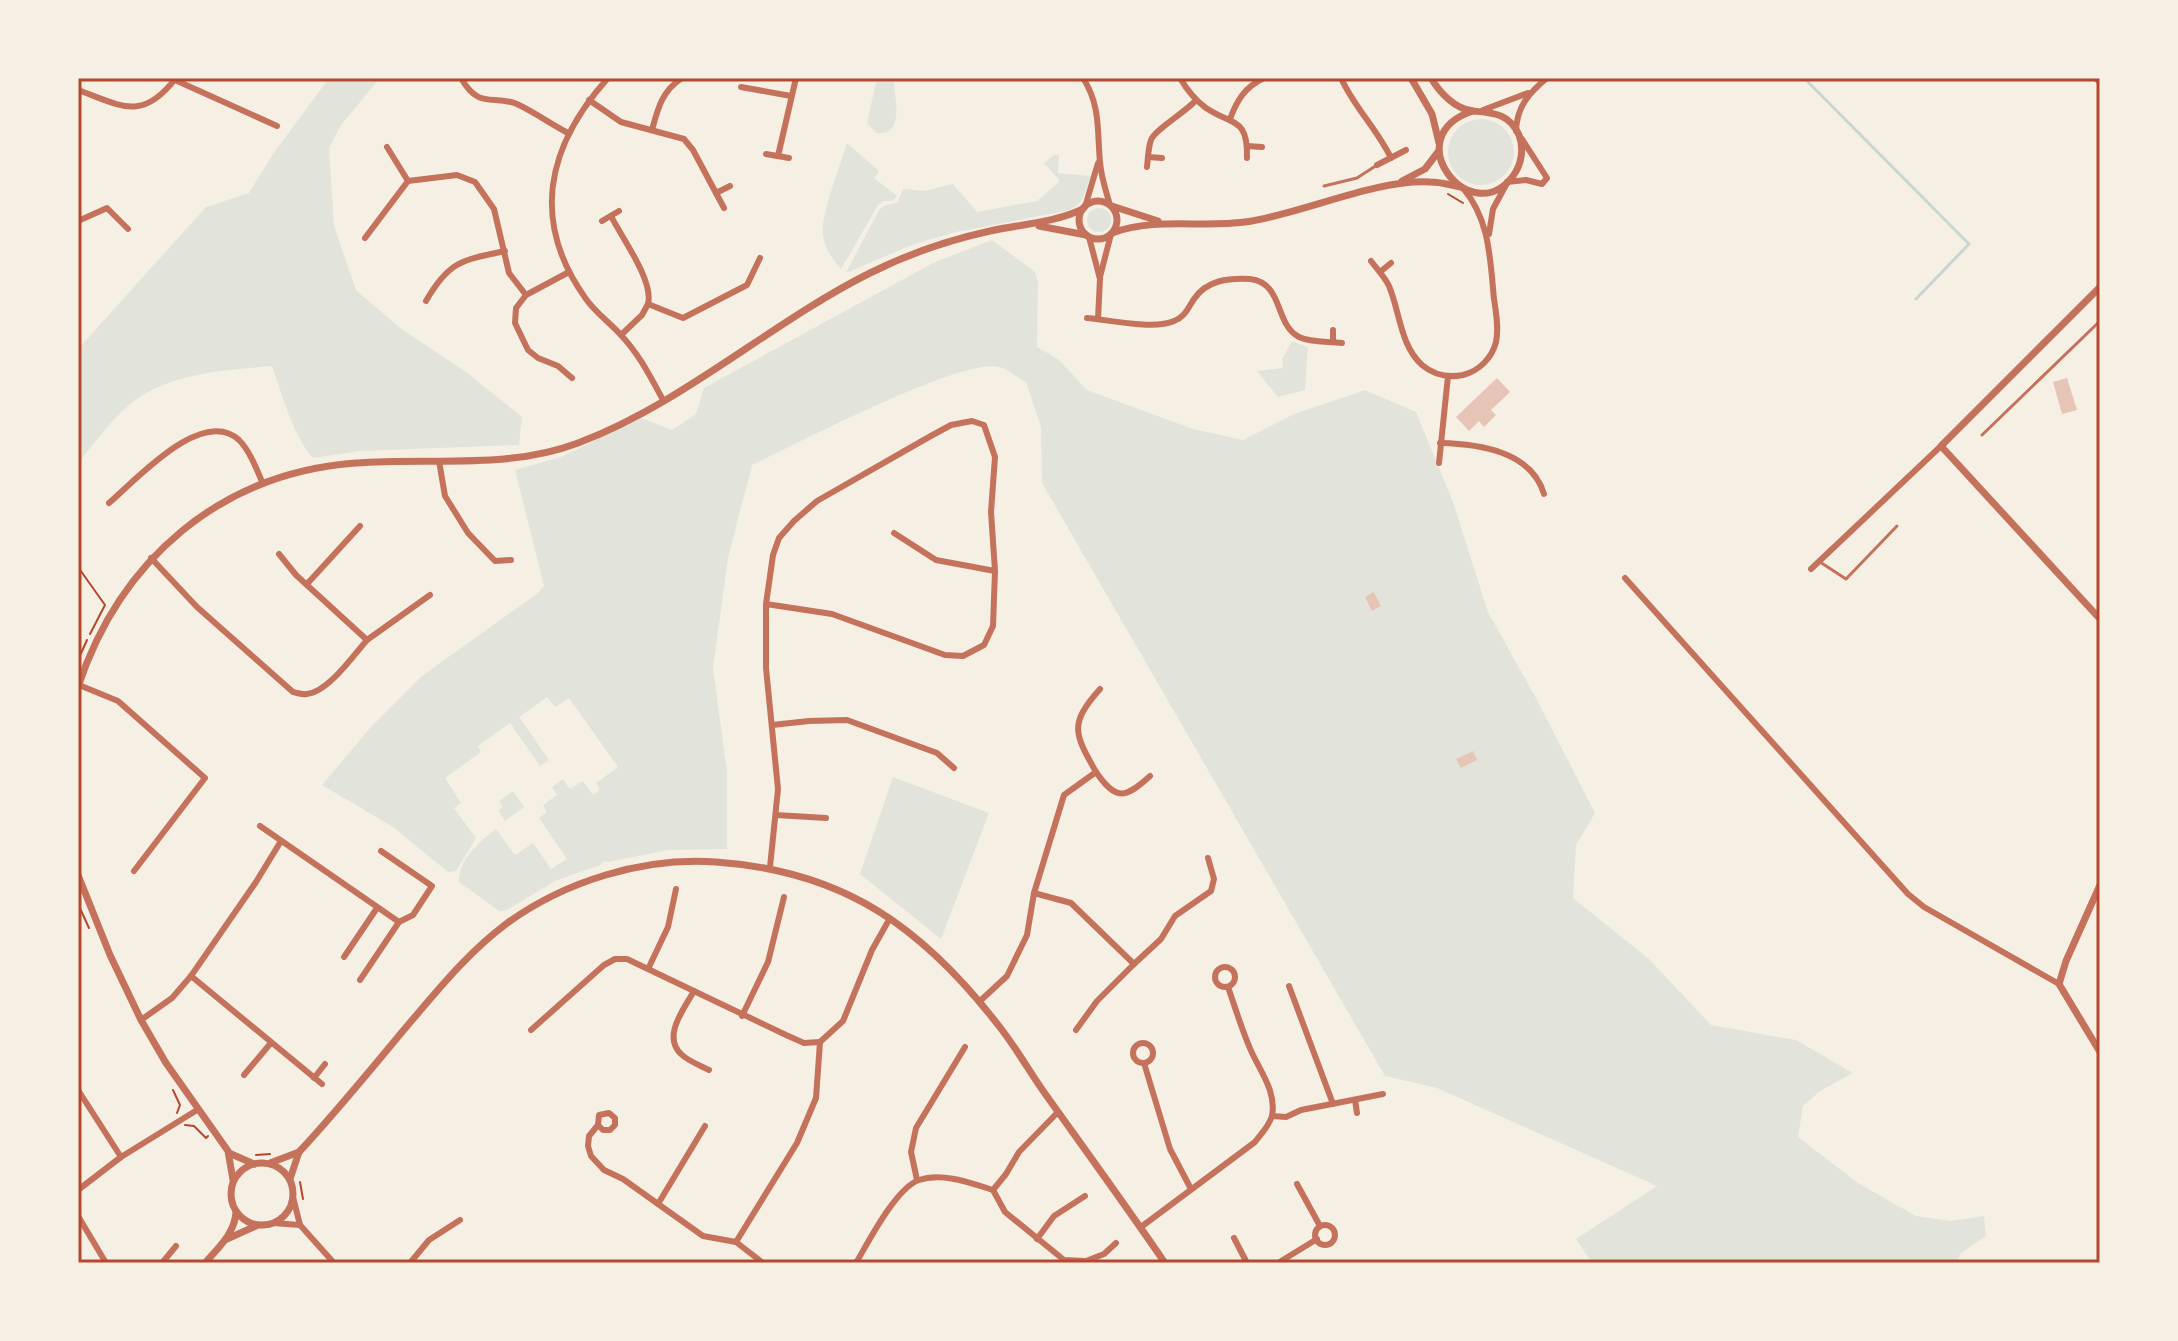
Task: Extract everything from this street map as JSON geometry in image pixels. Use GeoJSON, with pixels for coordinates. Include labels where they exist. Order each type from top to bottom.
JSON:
{"type":"FeatureCollection","features":[{"type":"Feature","properties":{"kind":"street"},"geometry":{"type":"LineString","coordinates":[[461,78],[483,100],[513,102],[568,133]]}},
{"type":"Feature","properties":{"kind":"street"},"geometry":{"type":"LineString","coordinates":[[608,78],[589,100],[568,133],[551,193],[551,220],[569,272],[587,301],[643,362],[663,400]]}},
{"type":"Feature","properties":{"kind":"street"},"geometry":{"type":"LineString","coordinates":[[652,130],[663,95],[682,78]]}},
{"type":"Feature","properties":{"kind":"street"},"geometry":{"type":"LineString","coordinates":[[753,89],[755,78]]}},
{"type":"Feature","properties":{"kind":"street"},"geometry":{"type":"LineString","coordinates":[[778,156],[796,78]]}},
{"type":"Feature","properties":{"kind":"street"},"geometry":{"type":"LineString","coordinates":[[1083,78],[1098,114],[1099,160],[1110,206],[1117,216],[1100,279],[1098,319]]}},
{"type":"Feature","properties":{"kind":"street"},"geometry":{"type":"LineString","coordinates":[[1180,78],[1196,100],[1242,128],[1247,158]]}},
{"type":"Feature","properties":{"kind":"street"},"geometry":{"type":"LineString","coordinates":[[1230,119],[1240,96],[1264,78]]}},
{"type":"Feature","properties":{"kind":"street"},"geometry":{"type":"LineString","coordinates":[[1341,78],[1391,158]]}},
{"type":"Feature","properties":{"kind":"street"},"geometry":{"type":"LineString","coordinates":[[1371,261],[1390,289],[1407,343],[1426,368],[1448,376],[1463,374],[1479,367],[1491,356],[1496,341],[1488,242],[1480,215],[1462,188],[1443,168],[1432,114],[1411,78]]}},
{"type":"Feature","properties":{"kind":"street"},"geometry":{"type":"LineString","coordinates":[[1431,78],[1445,96],[1473,111]]}},
{"type":"Feature","properties":{"kind":"street"},"geometry":{"type":"LineString","coordinates":[[1488,242],[1493,209],[1521,161],[1519,111],[1533,90],[1547,78]]}},
{"type":"Feature","properties":{"kind":"street"},"geometry":{"type":"LineString","coordinates":[[2095,78],[2100,82]]}},
{"type":"Feature","properties":{"kind":"street"},"geometry":{"type":"LineString","coordinates":[[78,90],[130,109],[156,100],[175,79],[277,126]]}},
{"type":"Feature","properties":{"kind":"street"},"geometry":{"type":"LineString","coordinates":[[741,87],[791,96]]}},
{"type":"Feature","properties":{"kind":"street"},"geometry":{"type":"LineString","coordinates":[[1397,184],[1425,169],[1440,146],[1449,123],[1459,116],[1533,90]]}},
{"type":"Feature","properties":{"kind":"street"},"geometry":{"type":"LineString","coordinates":[[589,100],[621,122],[684,139],[724,208]]}},
{"type":"Feature","properties":{"kind":"street"},"geometry":{"type":"LineString","coordinates":[[1147,167],[1154,134],[1185,112],[1196,100]]}},
{"type":"Feature","properties":{"kind":"street"},"geometry":{"type":"LineString","coordinates":[[1033,225],[1100,239],[1130,227],[1252,221],[1397,184],[1430,182],[1484,192],[1526,180],[1542,184],[1547,178],[1518,134],[1504,117],[1483,110]]}},
{"type":"Feature","properties":{"kind":"street"},"geometry":{"type":"LineString","coordinates":[[1247,146],[1262,147]]}},
{"type":"Feature","properties":{"kind":"street"},"geometry":{"type":"LineString","coordinates":[[387,147],[408,181]]}},
{"type":"Feature","properties":{"kind":"street"},"geometry":{"type":"LineString","coordinates":[[1377,165],[1406,150]]}},
{"type":"Feature","properties":{"kind":"street"},"geometry":{"type":"LineString","coordinates":[[766,154],[789,158]]}},
{"type":"Feature","properties":{"kind":"street"},"geometry":{"type":"LineString","coordinates":[[1148,157],[1162,158]]}},
{"type":"Feature","properties":{"kind":"street"},"geometry":{"type":"LineString","coordinates":[[1099,160],[1080,219],[1100,279]]}},
{"type":"Feature","properties":{"kind":"street"},"geometry":{"type":"LineString","coordinates":[[365,238],[408,181],[457,175],[475,182],[494,209],[509,273],[526,295]]}},
{"type":"Feature","properties":{"kind":"street"},"geometry":{"type":"LineString","coordinates":[[716,193],[730,186]]}},
{"type":"Feature","properties":{"kind":"street"},"geometry":{"type":"LineString","coordinates":[[134,871],[205,778],[118,701],[78,686],[113,609],[151,558],[173,537],[229,499],[263,484],[316,468],[357,463],[501,460],[575,444],[663,400],[871,272],[944,243],[994,230],[1059,219],[1094,202],[1164,223]]}},
{"type":"Feature","properties":{"kind":"street"},"geometry":{"type":"LineString","coordinates":[[78,221],[107,208],[128,229]]}},
{"type":"Feature","properties":{"kind":"street"},"geometry":{"type":"LineString","coordinates":[[602,221],[619,211]]}},
{"type":"Feature","properties":{"kind":"street"},"geometry":{"type":"LineString","coordinates":[[611,216],[650,294],[642,315],[621,335]]}},
{"type":"Feature","properties":{"kind":"street"},"geometry":{"type":"LineString","coordinates":[[426,301],[439,279],[463,260],[505,251]]}},
{"type":"Feature","properties":{"kind":"street"},"geometry":{"type":"LineString","coordinates":[[648,304],[683,318],[747,285],[760,258]]}},
{"type":"Feature","properties":{"kind":"street"},"geometry":{"type":"LineString","coordinates":[[1380,272],[1391,263]]}},
{"type":"Feature","properties":{"kind":"street"},"geometry":{"type":"LineString","coordinates":[[569,272],[526,295],[516,308],[515,323],[522,340],[538,358],[558,366],[572,378]]}},
{"type":"Feature","properties":{"kind":"street"},"geometry":{"type":"LineString","coordinates":[[1087,318],[1169,323],[1185,314],[1195,297],[1209,284],[1249,279],[1273,292],[1285,324],[1292,332],[1307,340],[1342,343]]}},
{"type":"Feature","properties":{"kind":"street"},"geometry":{"type":"LineString","coordinates":[[1811,569],[1941,446],[2100,287]]}},
{"type":"Feature","properties":{"kind":"street"},"geometry":{"type":"LineString","coordinates":[[1333,330],[1333,342]]}},
{"type":"Feature","properties":{"kind":"street"},"geometry":{"type":"LineString","coordinates":[[1439,463],[1448,376]]}},
{"type":"Feature","properties":{"kind":"street"},"geometry":{"type":"LineString","coordinates":[[766,604],[832,614],[945,655],[963,656],[984,645],[993,626],[995,571],[991,512],[995,457],[984,425],[972,421],[951,425],[897,454],[817,501],[779,538],[773,555],[766,604],[766,668],[778,789],[770,867]]}},
{"type":"Feature","properties":{"kind":"street"},"geometry":{"type":"LineString","coordinates":[[109,503],[183,441],[198,433],[214,431],[227,433],[239,441],[263,484]]}},
{"type":"Feature","properties":{"kind":"street"},"geometry":{"type":"LineString","coordinates":[[1440,443],[1491,447],[1536,475],[1544,494]]}},
{"type":"Feature","properties":{"kind":"street"},"geometry":{"type":"LineString","coordinates":[[1941,446],[2100,619]]}},
{"type":"Feature","properties":{"kind":"street"},"geometry":{"type":"LineString","coordinates":[[439,461],[445,496],[468,533],[495,561],[511,560]]}},
{"type":"Feature","properties":{"kind":"street"},"geometry":{"type":"LineString","coordinates":[[307,584],[360,526]]}},
{"type":"Feature","properties":{"kind":"street"},"geometry":{"type":"LineString","coordinates":[[894,533],[936,560],[995,571]]}},
{"type":"Feature","properties":{"kind":"street"},"geometry":{"type":"LineString","coordinates":[[279,554],[285,564],[367,640]]}},
{"type":"Feature","properties":{"kind":"street"},"geometry":{"type":"LineString","coordinates":[[151,558],[197,607],[293,692],[307,694],[321,689],[367,640],[430,595]]}},
{"type":"Feature","properties":{"kind":"street"},"geometry":{"type":"LineString","coordinates":[[1625,578],[1908,894],[1924,907],[2059,984],[2100,1052]]}},
{"type":"Feature","properties":{"kind":"street"},"geometry":{"type":"LineString","coordinates":[[1100,689],[1082,709],[1077,724],[1081,745],[1096,772],[1108,790],[1118,793],[1133,791],[1150,776]]}},
{"type":"Feature","properties":{"kind":"street"},"geometry":{"type":"LineString","coordinates":[[772,725],[847,720],[937,753],[954,768]]}},
{"type":"Feature","properties":{"kind":"street"},"geometry":{"type":"LineString","coordinates":[[979,1002],[1007,976],[1027,935],[1034,893],[1064,795],[1096,772]]}},
{"type":"Feature","properties":{"kind":"street"},"geometry":{"type":"LineString","coordinates":[[776,815],[826,818]]}},
{"type":"Feature","properties":{"kind":"street"},"geometry":{"type":"LineString","coordinates":[[260,826],[399,922]]}},
{"type":"Feature","properties":{"kind":"street"},"geometry":{"type":"LineString","coordinates":[[141,1020],[172,998],[191,976],[281,841]]}},
{"type":"Feature","properties":{"kind":"street"},"geometry":{"type":"LineString","coordinates":[[360,980],[399,922],[413,915],[432,886],[381,851]]}},
{"type":"Feature","properties":{"kind":"street"},"geometry":{"type":"LineString","coordinates":[[1076,1030],[1097,1001],[1161,939],[1175,916],[1211,891],[1214,879],[1208,858]]}},
{"type":"Feature","properties":{"kind":"street"},"geometry":{"type":"LineString","coordinates":[[334,1263],[300,1225],[290,1179],[299,1152],[464,960],[524,912],[567,890],[598,878],[669,862],[702,861],[770,867],[853,895],[890,918],[954,972],[1002,1031],[1165,1263]]}},
{"type":"Feature","properties":{"kind":"street"},"geometry":{"type":"LineString","coordinates":[[78,875],[79,885],[141,1020],[197,1110],[228,1151],[233,1180],[231,1201],[236,1212],[243,1220],[260,1225]]}},
{"type":"Feature","properties":{"kind":"street"},"geometry":{"type":"LineString","coordinates":[[2059,984],[2100,885]]}},
{"type":"Feature","properties":{"kind":"street"},"geometry":{"type":"LineString","coordinates":[[649,967],[668,927],[676,889]]}},
{"type":"Feature","properties":{"kind":"street"},"geometry":{"type":"LineString","coordinates":[[1034,893],[1071,903],[1134,964]]}},
{"type":"Feature","properties":{"kind":"street"},"geometry":{"type":"LineString","coordinates":[[742,1016],[768,962],[784,897]]}},
{"type":"Feature","properties":{"kind":"street"},"geometry":{"type":"LineString","coordinates":[[344,957],[377,908]]}},
{"type":"Feature","properties":{"kind":"street"},"geometry":{"type":"LineString","coordinates":[[531,1030],[615,959],[627,959],[804,1043],[820,1042],[843,1021],[872,950],[890,918]]}},
{"type":"Feature","properties":{"kind":"street"},"geometry":{"type":"LineString","coordinates":[[191,976],[322,1084]]}},
{"type":"Feature","properties":{"kind":"street"},"geometry":{"type":"LineString","coordinates":[[1289,986],[1333,1104]]}},
{"type":"Feature","properties":{"kind":"street"},"geometry":{"type":"LineString","coordinates":[[1141,1227],[1255,1142],[1272,1116],[1268,1084],[1250,1049],[1228,987]]}},
{"type":"Feature","properties":{"kind":"street"},"geometry":{"type":"LineString","coordinates":[[694,991],[674,1027],[674,1042],[681,1054],[709,1070]]}},
{"type":"Feature","properties":{"kind":"street"},"geometry":{"type":"LineString","coordinates":[[736,1242],[797,1143],[816,1098],[820,1042]]}},
{"type":"Feature","properties":{"kind":"street"},"geometry":{"type":"LineString","coordinates":[[244,1075],[270,1044]]}},
{"type":"Feature","properties":{"kind":"street"},"geometry":{"type":"LineString","coordinates":[[917,1180],[911,1152],[916,1128],[965,1047]]}},
{"type":"Feature","properties":{"kind":"street"},"geometry":{"type":"LineString","coordinates":[[1144,1063],[1170,1149],[1191,1189]]}},
{"type":"Feature","properties":{"kind":"street"},"geometry":{"type":"LineString","coordinates":[[314,1078],[325,1064]]}},
{"type":"Feature","properties":{"kind":"street"},"geometry":{"type":"LineString","coordinates":[[78,1090],[121,1157]]}},
{"type":"Feature","properties":{"kind":"street"},"geometry":{"type":"LineString","coordinates":[[1272,1116],[1286,1117],[1301,1110],[1383,1094]]}},
{"type":"Feature","properties":{"kind":"street"},"geometry":{"type":"LineString","coordinates":[[1355,1100],[1357,1113]]}},
{"type":"Feature","properties":{"kind":"street"},"geometry":{"type":"LineString","coordinates":[[78,1190],[121,1157],[197,1110]]}},
{"type":"Feature","properties":{"kind":"street"},"geometry":{"type":"LineString","coordinates":[[993,1190],[1019,1152],[1058,1112]]}},
{"type":"Feature","properties":{"kind":"street"},"geometry":{"type":"LineString","coordinates":[[598,1125],[589,1136],[591,1156],[604,1170],[623,1179],[703,1236],[736,1242],[763,1263]]}},
{"type":"Feature","properties":{"kind":"street"},"geometry":{"type":"LineString","coordinates":[[658,1204],[705,1126]]}},
{"type":"Feature","properties":{"kind":"street"},"geometry":{"type":"LineString","coordinates":[[228,1151],[254,1164]]}},
{"type":"Feature","properties":{"kind":"street"},"geometry":{"type":"LineString","coordinates":[[233,1180],[240,1171],[254,1164],[270,1163],[299,1152]]}},
{"type":"Feature","properties":{"kind":"street"},"geometry":{"type":"LineString","coordinates":[[270,1163],[290,1179]]}},
{"type":"Feature","properties":{"kind":"street"},"geometry":{"type":"LineString","coordinates":[[856,1263],[902,1191],[917,1180],[931,1178],[993,1190],[1005,1212],[1064,1261],[1086,1261],[1104,1254],[1116,1243]]}},
{"type":"Feature","properties":{"kind":"street"},"geometry":{"type":"LineString","coordinates":[[1297,1184],[1320,1226]]}},
{"type":"Feature","properties":{"kind":"street"},"geometry":{"type":"LineString","coordinates":[[1037,1239],[1054,1216],[1085,1196]]}},
{"type":"Feature","properties":{"kind":"street"},"geometry":{"type":"LineString","coordinates":[[273,1223],[285,1215],[293,1197]]}},
{"type":"Feature","properties":{"kind":"street"},"geometry":{"type":"LineString","coordinates":[[205,1263],[225,1240],[236,1212]]}},
{"type":"Feature","properties":{"kind":"street"},"geometry":{"type":"LineString","coordinates":[[78,1216],[106,1263]]}},
{"type":"Feature","properties":{"kind":"street"},"geometry":{"type":"LineString","coordinates":[[410,1263],[429,1240],[460,1220]]}},
{"type":"Feature","properties":{"kind":"street"},"geometry":{"type":"LineString","coordinates":[[225,1240],[260,1225],[300,1225]]}},
{"type":"Feature","properties":{"kind":"street"},"geometry":{"type":"LineString","coordinates":[[1317,1239],[1316,1232],[1320,1226]]}},
{"type":"Feature","properties":{"kind":"street"},"geometry":{"type":"LineString","coordinates":[[1317,1239],[1328,1244],[1334,1237],[1330,1226],[1320,1226]]}},
{"type":"Feature","properties":{"kind":"street"},"geometry":{"type":"LineString","coordinates":[[1234,1238],[1247,1263]]}},
{"type":"Feature","properties":{"kind":"street"},"geometry":{"type":"LineString","coordinates":[[1278,1263],[1317,1239]]}},
{"type":"Feature","properties":{"kind":"street"},"geometry":{"type":"LineString","coordinates":[[1240,1249],[1249,1244]]}},
{"type":"Feature","properties":{"kind":"street"},"geometry":{"type":"LineString","coordinates":[[162,1263],[176,1246]]}},
{"type":"Feature","properties":{"kind":"lane"},"geometry":{"type":"LineString","coordinates":[[1324,186],[1357,178],[1377,165]]}},
{"type":"Feature","properties":{"kind":"lane"},"geometry":{"type":"LineString","coordinates":[[1982,435],[2100,321]]}},
{"type":"Feature","properties":{"kind":"lane"},"geometry":{"type":"LineString","coordinates":[[1819,561],[1846,579],[1897,526]]}},
{"type":"Feature","properties":{"kind":"path"},"geometry":{"type":"LineString","coordinates":[[1443,192],[1456,197],[1466,206]]}},
{"type":"Feature","properties":{"kind":"path"},"geometry":{"type":"LineString","coordinates":[[78,567],[105,605],[78,660]]}},
{"type":"Feature","properties":{"kind":"path"},"geometry":{"type":"LineString","coordinates":[[78,904],[91,932]]}},
{"type":"Feature","properties":{"kind":"path"},"geometry":{"type":"LineString","coordinates":[[168,1082],[177,1095],[180,1105],[177,1114],[186,1127],[198,1128],[206,1138],[214,1132]]}},
{"type":"Feature","properties":{"kind":"path"},"geometry":{"type":"LineString","coordinates":[[245,1155],[279,1153]]}},
{"type":"Feature","properties":{"kind":"path"},"geometry":{"type":"LineString","coordinates":[[299,1181],[303,1201]]}},
{"type":"Feature","properties":{"kind":"shaded area"},"geometry":{"type":"Polygon","coordinates":[[[329,78],[380,78],[341,125],[329,148],[334,226],[356,290],[400,328],[466,372],[522,417],[519,445],[360,451],[313,458],[294,426],[272,366],[197,375],[160,386],[121,412],[78,463],[78,349],[206,207],[249,193],[273,154],[329,78]]]}},
{"type":"Feature","properties":{"kind":"shaded area"},"geometry":{"type":"Polygon","coordinates":[[[876,82],[894,82],[896,116],[891,129],[876,133],[867,123],[876,82]]]}},
{"type":"Feature","properties":{"kind":"shaded area"},"geometry":{"type":"Polygon","coordinates":[[[1475,119],[1487,119],[1499,124],[1509,134],[1514,152],[1512,165],[1499,180],[1487,185],[1475,185],[1463,180],[1453,170],[1448,158],[1448,146],[1453,134],[1463,124],[1475,119]]]}},
{"type":"Feature","properties":{"kind":"shaded area"},"geometry":{"type":"Polygon","coordinates":[[[847,143],[879,171],[874,178],[897,196],[893,201],[883,201],[878,205],[841,269],[826,245],[823,227],[847,143]]]}},
{"type":"Feature","properties":{"kind":"shaded area"},"geometry":{"type":"Polygon","coordinates":[[[1059,155],[1058,173],[1091,176],[1082,200],[1075,207],[956,232],[912,245],[846,273],[879,210],[898,202],[903,189],[924,191],[953,184],[977,212],[1037,201],[1060,181],[1044,163],[1059,155]]]}},
{"type":"Feature","properties":{"kind":"shaded area"},"geometry":{"type":"Polygon","coordinates":[[[1099,208],[1107,212],[1111,220],[1107,228],[1099,232],[1091,228],[1087,220],[1091,212],[1099,208]]]}},
{"type":"Feature","properties":{"kind":"shaded area"},"geometry":{"type":"Polygon","coordinates":[[[992,240],[1035,272],[1038,282],[1037,347],[1058,359],[1087,390],[1193,429],[1243,440],[1294,414],[1365,390],[1416,412],[1453,502],[1488,612],[1595,813],[1576,845],[1573,898],[1649,959],[1711,1025],[1796,1040],[1853,1073],[1820,1091],[1803,1106],[1798,1137],[1858,1183],[1916,1216],[1951,1221],[1984,1216],[1986,1236],[1961,1253],[1956,1263],[1592,1263],[1576,1239],[1657,1186],[1437,1088],[1385,1076],[1042,483],[1041,427],[1026,382],[999,367],[950,375],[915,388],[752,465],[728,558],[713,668],[727,772],[727,849],[668,850],[604,861],[555,881],[505,911],[499,911],[459,882],[466,859],[496,829],[515,855],[533,843],[551,869],[567,859],[539,818],[547,812],[543,805],[557,795],[552,787],[563,779],[570,789],[583,781],[593,795],[600,790],[596,783],[618,767],[569,698],[555,707],[547,697],[519,717],[549,760],[540,766],[510,723],[478,746],[481,752],[445,778],[461,803],[454,808],[476,838],[456,871],[448,872],[393,827],[322,785],[370,728],[422,676],[544,586],[515,470],[561,457],[641,418],[672,430],[696,414],[704,388],[933,263],[992,240]]]}},
{"type":"Feature","properties":{"kind":"shaded area"},"geometry":{"type":"Polygon","coordinates":[[[1292,341],[1308,347],[1305,390],[1278,397],[1257,371],[1283,368],[1282,359],[1292,341]]]}},
{"type":"Feature","properties":{"kind":"shaded area"},"geometry":{"type":"Polygon","coordinates":[[[893,777],[989,813],[941,939],[860,874],[893,777]]]}},
{"type":"Feature","properties":{"kind":"shaded area"},"geometry":{"type":"Polygon","coordinates":[[[513,791],[524,807],[505,821],[498,810],[503,807],[499,801],[513,791]]]}},
{"type":"Feature","properties":{"kind":"building"},"geometry":{"type":"Polygon","coordinates":[[[1497,378],[1510,392],[1491,410],[1496,415],[1484,427],[1479,421],[1469,431],[1456,417],[1497,378]]]}},
{"type":"Feature","properties":{"kind":"building"},"geometry":{"type":"Polygon","coordinates":[[[2067,378],[2077,410],[2062,414],[2053,382],[2067,378]]]}},
{"type":"Feature","properties":{"kind":"building"},"geometry":{"type":"Polygon","coordinates":[[[1374,592],[1381,606],[1372,611],[1365,597],[1374,592]]]}},
{"type":"Feature","properties":{"kind":"building"},"geometry":{"type":"Polygon","coordinates":[[[1473,751],[1477,760],[1461,768],[1456,759],[1473,751]]]}},
{"type":"Feature","properties":{"kind":"waterway"},"geometry":{"type":"LineString","coordinates":[[1804,78],[1969,244],[1916,299]]}}]}
